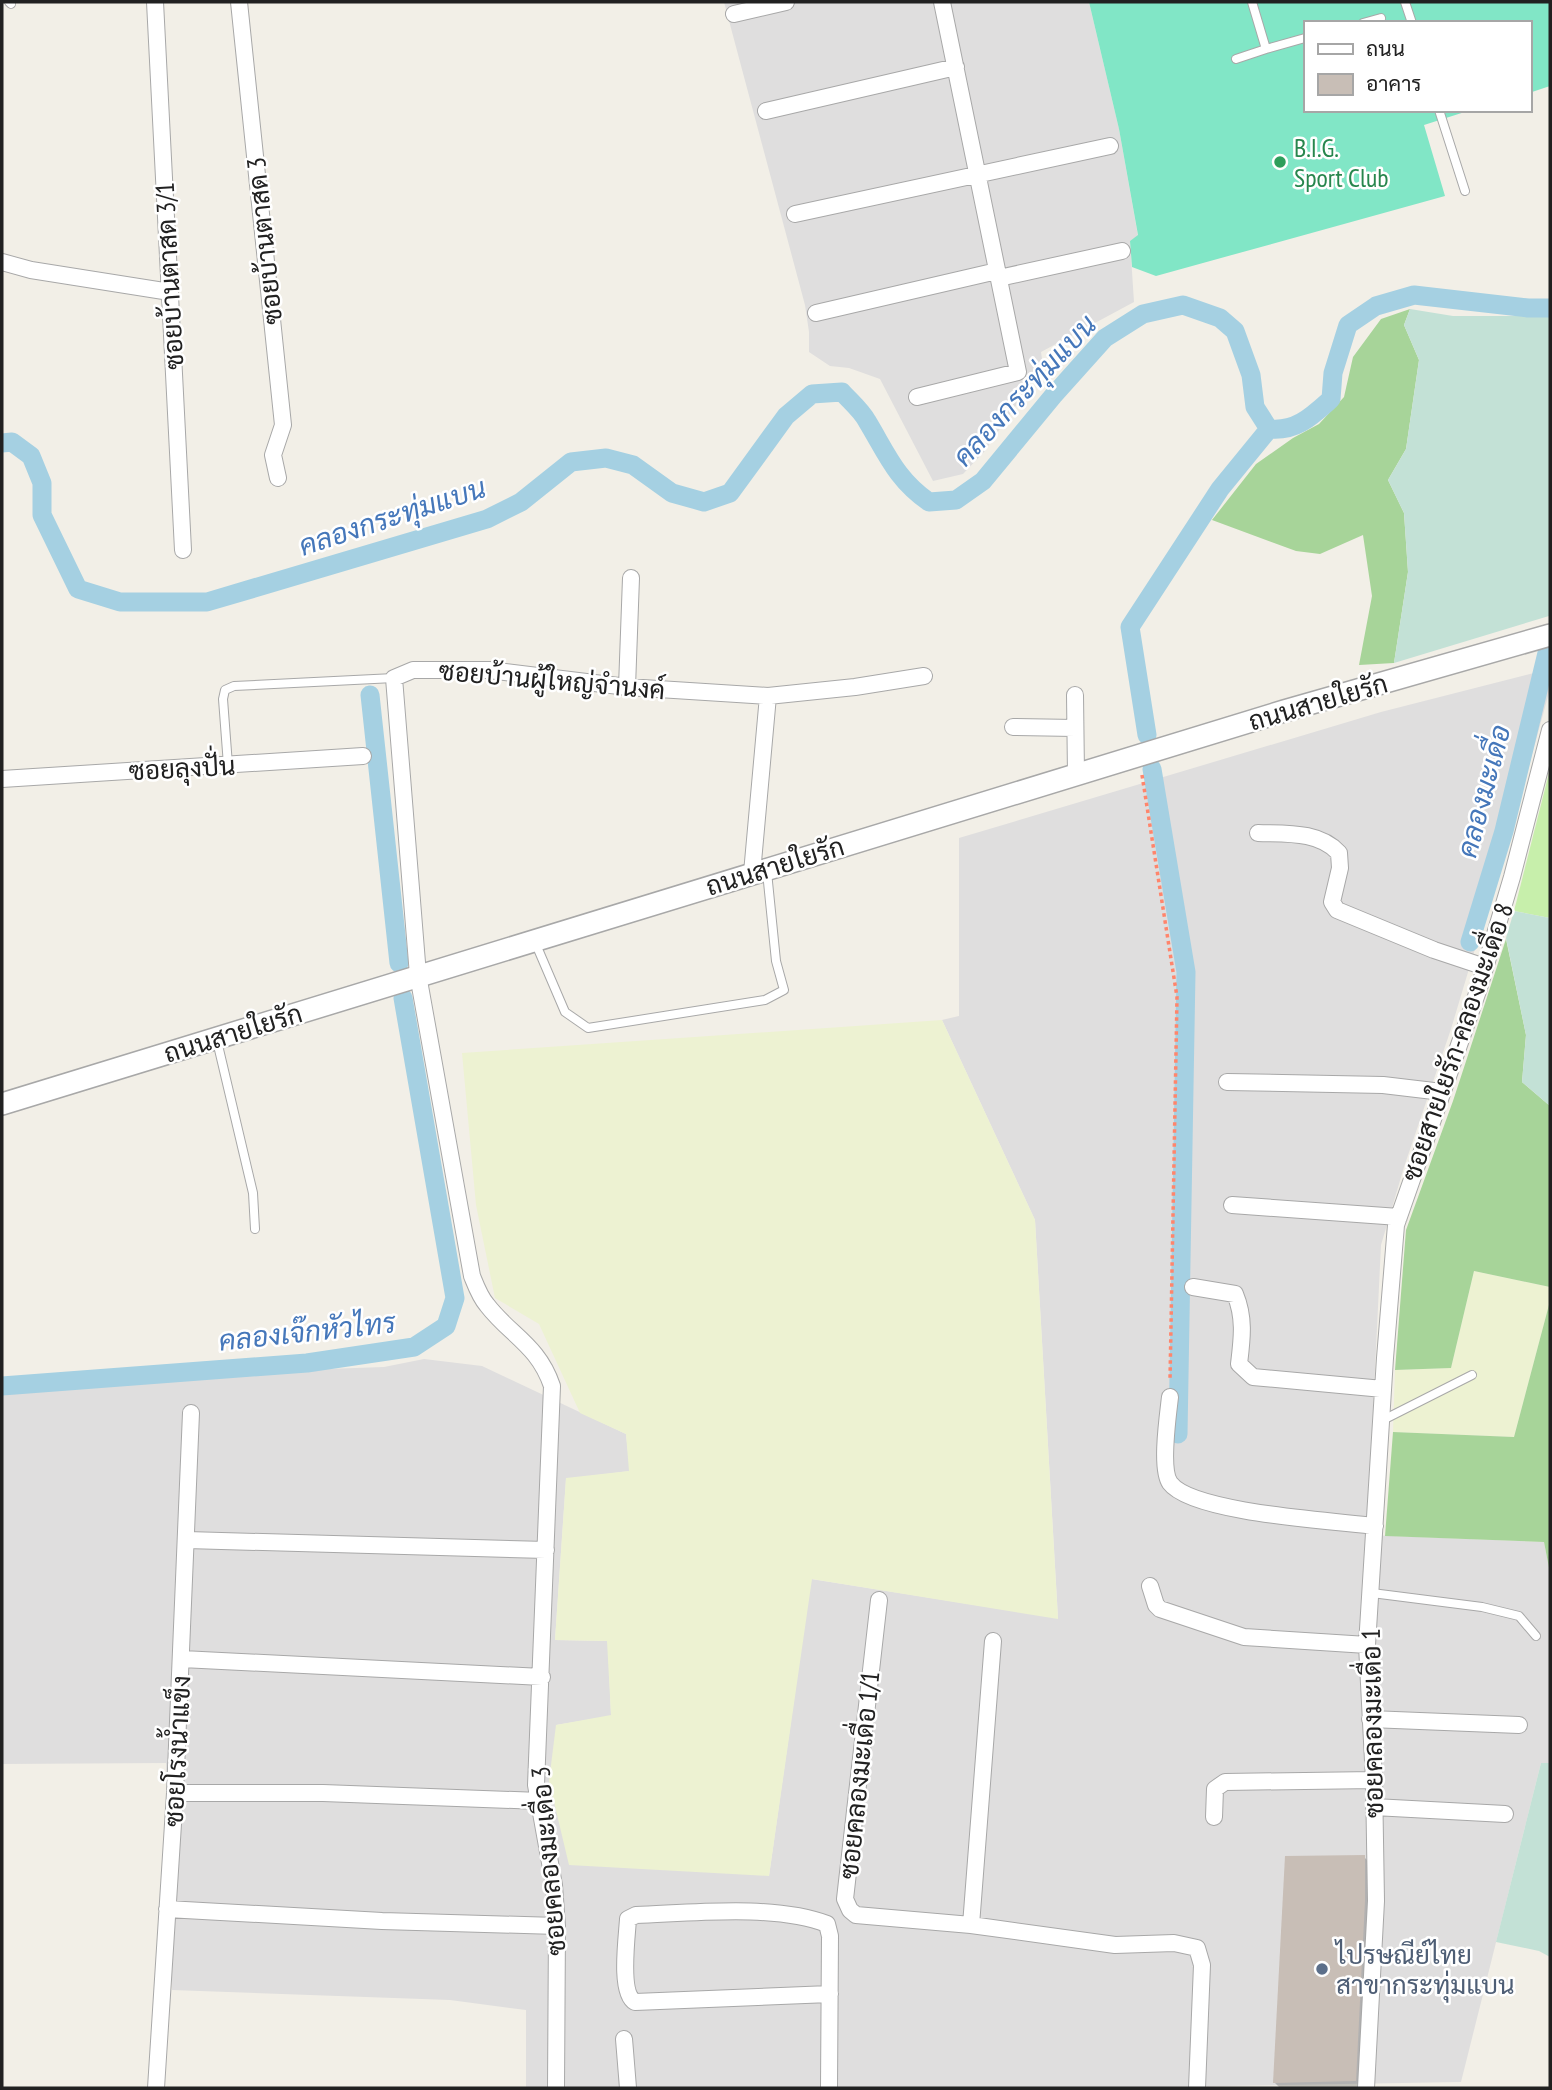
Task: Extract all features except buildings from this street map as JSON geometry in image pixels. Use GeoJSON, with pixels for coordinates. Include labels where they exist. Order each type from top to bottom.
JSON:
{"type":"FeatureCollection","features":[{"type":"Feature","properties":{"kind":"street","name":"ซอยบ้านตาสด 3/1"},"geometry":{"type":"LineString","coordinates":[[155,2],[183,550]]}},
{"type":"Feature","properties":{"kind":"street","name":"ซอยบ้านตาสด 3"},"geometry":{"type":"LineString","coordinates":[[239,2],[283,425],[273,455],[278,478]]}},
{"type":"Feature","properties":{"kind":"street"},"geometry":{"type":"LineString","coordinates":[[734,14],[786,2]]}},
{"type":"Feature","properties":{"kind":"street"},"geometry":{"type":"LineString","coordinates":[[917,397],[1018,372],[942,2]]}},
{"type":"Feature","properties":{"kind":"street"},"geometry":{"type":"LineString","coordinates":[[766,111],[956,67]]}},
{"type":"Feature","properties":{"kind":"street"},"geometry":{"type":"LineString","coordinates":[[795,214],[1110,146]]}},
{"type":"Feature","properties":{"kind":"street"},"geometry":{"type":"LineString","coordinates":[[816,313],[1122,251]]}},
{"type":"Feature","properties":{"kind":"street"},"geometry":{"type":"LineString","coordinates":[[2,262],[31,270],[170,292]]}},
{"type":"Feature","properties":{"kind":"street"},"geometry":{"type":"LineString","coordinates":[[627,687],[631,578]]}},
{"type":"Feature","properties":{"kind":"street","name":"ถนนสายใยรัก"},"geometry":{"type":"LineString","coordinates":[[2,1104],[1284,711],[1550,635]]}},
{"type":"Feature","properties":{"kind":"street","name":"ซอยบ้านผู้ใหญ่จำนงค์"},"geometry":{"type":"LineString","coordinates":[[394,678],[413,670],[489,670],[627,687],[768,696],[855,687],[924,676]]}},
{"type":"Feature","properties":{"kind":"street"},"geometry":{"type":"LineString","coordinates":[[394,678],[418,975]]}},
{"type":"Feature","properties":{"kind":"street"},"geometry":{"type":"LineString","coordinates":[[1075,695],[1076,775]]}},
{"type":"Feature","properties":{"kind":"street"},"geometry":{"type":"LineString","coordinates":[[759,871],[768,696]]}},
{"type":"Feature","properties":{"kind":"street"},"geometry":{"type":"LineString","coordinates":[[1013,727],[1075,728]]}},
{"type":"Feature","properties":{"kind":"street","name":"ซอยสายใยรัก-คลองมะเดื่อ 8"},"geometry":{"type":"LineString","coordinates":[[1385,1358],[1396,1225],[1485,967],[1512,877],[1550,730]]}},
{"type":"Feature","properties":{"kind":"street","name":"ซอยลุงปั่น"},"geometry":{"type":"LineString","coordinates":[[2,779],[363,756]]}},
{"type":"Feature","properties":{"kind":"street"},"geometry":{"type":"LineString","coordinates":[[1258,833],[1308,835],[1332,846],[1339,853],[1340,868],[1332,902],[1337,909],[1434,950],[1485,967]]}},
{"type":"Feature","properties":{"kind":"street","name":"ซอยคลองมะเดื่อ 3"},"geometry":{"type":"LineString","coordinates":[[418,975],[472,1276],[486,1306],[532,1349],[545,1366],[552,1386],[536,1785],[554,1885],[556,2088]]}},
{"type":"Feature","properties":{"kind":"street"},"geometry":{"type":"LineString","coordinates":[[1227,1082],[1383,1085],[1442,1092]]}},
{"type":"Feature","properties":{"kind":"street"},"geometry":{"type":"LineString","coordinates":[[1232,1205],[1399,1217]]}},
{"type":"Feature","properties":{"kind":"street"},"geometry":{"type":"LineString","coordinates":[[1193,1287],[1235,1294],[1241,1308],[1243,1330],[1238,1364],[1253,1377],[1383,1389]]}},
{"type":"Feature","properties":{"kind":"street","name":"ซอยคลองมะเดื่อ 1"},"geometry":{"type":"LineString","coordinates":[[1366,2088],[1376,1901],[1374,1780],[1367,1644],[1385,1358]]}},
{"type":"Feature","properties":{"kind":"street"},"geometry":{"type":"LineString","coordinates":[[1170,1397],[1165,1469],[1170,1483],[1184,1493],[1225,1508],[1375,1526]]}},
{"type":"Feature","properties":{"kind":"street","name":"ซอยโรงน้ำแข็ง"},"geometry":{"type":"LineString","coordinates":[[156,2088],[182,1659],[191,1413]]}},
{"type":"Feature","properties":{"kind":"street"},"geometry":{"type":"LineString","coordinates":[[187,1540],[546,1549]]}},
{"type":"Feature","properties":{"kind":"street"},"geometry":{"type":"LineString","coordinates":[[1150,1586],[1160,1609],[1244,1637],[1367,1644]]}},
{"type":"Feature","properties":{"kind":"street","name":"ซอยคลองมะเดื่อ 1/1"},"geometry":{"type":"LineString","coordinates":[[879,1600],[853,1818],[847,1905],[856,1915],[971,1925],[1115,1945],[1174,1943],[1198,1948],[1202,1965],[1197,2088]]}},
{"type":"Feature","properties":{"kind":"street"},"geometry":{"type":"LineString","coordinates":[[971,1925],[993,1641]]}},
{"type":"Feature","properties":{"kind":"street"},"geometry":{"type":"LineString","coordinates":[[182,1659],[542,1677]]}},
{"type":"Feature","properties":{"kind":"street"},"geometry":{"type":"LineString","coordinates":[[1370,1719],[1519,1726]]}},
{"type":"Feature","properties":{"kind":"street"},"geometry":{"type":"LineString","coordinates":[[1213,1816],[1215,1789],[1224,1782],[1374,1780]]}},
{"type":"Feature","properties":{"kind":"street"},"geometry":{"type":"LineString","coordinates":[[175,1793],[323,1793],[540,1801]]}},
{"type":"Feature","properties":{"kind":"street"},"geometry":{"type":"LineString","coordinates":[[1374,1807],[1505,1814]]}},
{"type":"Feature","properties":{"kind":"street"},"geometry":{"type":"LineString","coordinates":[[167,1909],[382,1921],[556,1926]]}},
{"type":"Feature","properties":{"kind":"street"},"geometry":{"type":"LineString","coordinates":[[829,2088],[830,1994],[830,1936],[827,1924],[786,1915],[733,1912],[636,1915],[628,1919],[625,1970],[627,1993],[629,1999],[635,2003],[830,1994]]}},
{"type":"Feature","properties":{"kind":"street"},"geometry":{"type":"LineString","coordinates":[[624,2039],[628,2088]]}},
{"type":"Feature","properties":{"kind":"lane"},"geometry":{"type":"LineString","coordinates":[[1252,2],[1266,49]]}},
{"type":"Feature","properties":{"kind":"lane"},"geometry":{"type":"LineString","coordinates":[[1405,2],[1411,21]]}},
{"type":"Feature","properties":{"kind":"lane"},"geometry":{"type":"LineString","coordinates":[[1370,21],[1381,18]]}},
{"type":"Feature","properties":{"kind":"lane"},"geometry":{"type":"LineString","coordinates":[[1236,59],[1304,38]]}},
{"type":"Feature","properties":{"kind":"lane"},"geometry":{"type":"LineString","coordinates":[[1440,112],[1465,191]]}},
{"type":"Feature","properties":{"kind":"lane"},"geometry":{"type":"LineString","coordinates":[[228,765],[223,699],[225,690],[234,685],[394,678]]}},
{"type":"Feature","properties":{"kind":"lane"},"geometry":{"type":"LineString","coordinates":[[534,940],[565,1012],[588,1028],[765,1000],[784,990],[759,871]]}},
{"type":"Feature","properties":{"kind":"lane"},"geometry":{"type":"LineString","coordinates":[[216,1038],[253,1193],[255,1229]]}},
{"type":"Feature","properties":{"kind":"lane"},"geometry":{"type":"LineString","coordinates":[[1381,1421],[1472,1375]]}},
{"type":"Feature","properties":{"kind":"lane"},"geometry":{"type":"LineString","coordinates":[[1372,1592],[1482,1607],[1519,1616],[1536,1636]]}},
{"type":"Feature","properties":{"kind":"path"},"geometry":{"type":"LineString","coordinates":[[1139,755],[1177,997],[1170,1397]]}},
{"type":"Feature","properties":{"kind":"shaded area"},"geometry":{"type":"Polygon","coordinates":[[[724,2],[1089,2],[1119,129],[1138,236],[1130,241],[1134,302],[1041,352],[1043,366],[984,452],[963,474],[933,481],[880,379],[849,368],[830,366],[809,352],[805,305],[724,2]]]}},
{"type":"Feature","properties":{"kind":"shaded area"},"geometry":{"type":"Polygon","coordinates":[[[1410,309],[1453,316],[1550,316],[1550,613],[1549,616],[1394,663],[1408,572],[1404,513],[1388,480],[1406,449],[1419,360],[1404,325],[1410,309]]]}},
{"type":"Feature","properties":{"kind":"shaded area"},"geometry":{"type":"Polygon","coordinates":[[[1550,669],[1550,689],[1519,802],[1451,1029],[1404,1167],[1381,1245],[1367,1535],[1544,1542],[1550,1573],[1550,1763],[1541,1763],[1461,2082],[1101,2088],[526,2088],[526,2010],[450,2000],[172,1990],[166,1763],[2,1764],[2,1394],[209,1373],[384,1367],[424,1359],[482,1366],[626,1434],[630,1471],[566,1479],[555,1640],[608,1641],[611,1716],[556,1725],[769,1876],[811,1579],[1058,1618],[1035,1220],[942,1020],[959,1016],[959,838],[1381,712],[1550,669]]]}},
{"type":"Feature","properties":{"kind":"shaded area"},"geometry":{"type":"Polygon","coordinates":[[[1514,911],[1550,918],[1550,1106],[1522,1082],[1526,1035],[1506,938],[1514,911]]]}},
{"type":"Feature","properties":{"kind":"shaded area"},"geometry":{"type":"Polygon","coordinates":[[[1541,1763],[1550,1763],[1550,1957],[1539,1951],[1496,1942],[1541,1763]]]}},
{"type":"Feature","properties":{"kind":"green space","name":"B.I.G. Sport Club"},"geometry":{"type":"Polygon","coordinates":[[[1089,2],[1550,2],[1550,86],[1531,92],[1531,21],[1304,21],[1304,112],[1465,112],[1424,125],[1445,196],[1156,276],[1132,267],[1130,241],[1138,235],[1119,129],[1089,2]]]}},
{"type":"Feature","properties":{"kind":"green space"},"geometry":{"type":"Polygon","coordinates":[[[1410,309],[1404,325],[1419,360],[1406,449],[1388,480],[1404,513],[1408,572],[1394,663],[1359,665],[1372,596],[1363,535],[1320,554],[1296,551],[1212,520],[1256,464],[1293,438],[1319,424],[1344,397],[1353,357],[1381,319],[1410,309]]]}},
{"type":"Feature","properties":{"kind":"green space"},"geometry":{"type":"Polygon","coordinates":[[[1550,769],[1550,918],[1514,911],[1550,769]]]}},
{"type":"Feature","properties":{"kind":"green space"},"geometry":{"type":"Polygon","coordinates":[[[1506,939],[1526,1035],[1522,1082],[1550,1106],[1550,1287],[1474,1271],[1451,1368],[1395,1370],[1406,1230],[1453,1101],[1506,939]]]}},
{"type":"Feature","properties":{"kind":"green space"},"geometry":{"type":"Polygon","coordinates":[[[942,1020],[1035,1220],[1058,1619],[812,1579],[769,1876],[569,1865],[549,1781],[556,1725],[611,1715],[607,1641],[555,1640],[566,1478],[629,1471],[626,1434],[580,1413],[539,1324],[495,1298],[476,1205],[462,1053],[942,1020]]]}},
{"type":"Feature","properties":{"kind":"green space"},"geometry":{"type":"Polygon","coordinates":[[[1474,1271],[1550,1287],[1550,1301],[1514,1437],[1393,1432],[1395,1370],[1451,1368],[1474,1271]]]}},
{"type":"Feature","properties":{"kind":"green space"},"geometry":{"type":"Polygon","coordinates":[[[1550,1301],[1550,1573],[1544,1542],[1385,1536],[1393,1432],[1514,1437],[1550,1301]]]}},
{"type":"Feature","properties":{"kind":"waterway","name":"คลองกระทุ่มแบน"},"geometry":{"type":"LineString","coordinates":[[2,443],[12,442],[31,456],[42,483],[42,515],[78,589],[120,602],[207,602],[487,519],[521,502],[571,462],[606,458],[633,465],[672,493],[704,502],[730,493],[786,416],[812,394],[842,392],[862,413],[893,465],[908,484],[929,502],[956,500],[983,481],[1105,338],[1143,314],[1183,305],[1220,318],[1235,331],[1251,375],[1255,407],[1269,429],[1295,425],[1331,399],[1333,373],[1348,325],[1376,306],[1414,295],[1550,308]]}},
{"type":"Feature","properties":{"kind":"waterway"},"geometry":{"type":"LineString","coordinates":[[1147,735],[1130,627],[1220,489],[1269,429]]}},
{"type":"Feature","properties":{"kind":"waterway","name":"คลองมะเดื่อ"},"geometry":{"type":"LineString","coordinates":[[1470,942],[1504,831],[1547,653]]}},
{"type":"Feature","properties":{"kind":"waterway","name":"คลองเจ๊กหัวไทร"},"geometry":{"type":"LineString","coordinates":[[370,695],[399,963]]}},
{"type":"Feature","properties":{"kind":"waterway"},"geometry":{"type":"LineString","coordinates":[[1152,769],[1186,972],[1178,1434]]}},
{"type":"Feature","properties":{"kind":"waterway","name":"คลองเจ๊กหัวไทร"},"geometry":{"type":"LineString","coordinates":[[2,1386],[307,1363],[414,1347],[446,1326],[455,1298],[403,998]]}},
{"type":"Feature","properties":{"kind":"place","name":"B.I.G. Sport Club"},"geometry":{"type":"Point","coordinates":[1280,162]}},
{"type":"Feature","properties":{"kind":"place","name":"ไปรษณีย์ไทย สาขากระทุ่มแบน"},"geometry":{"type":"Point","coordinates":[1322,1969]}}]}
